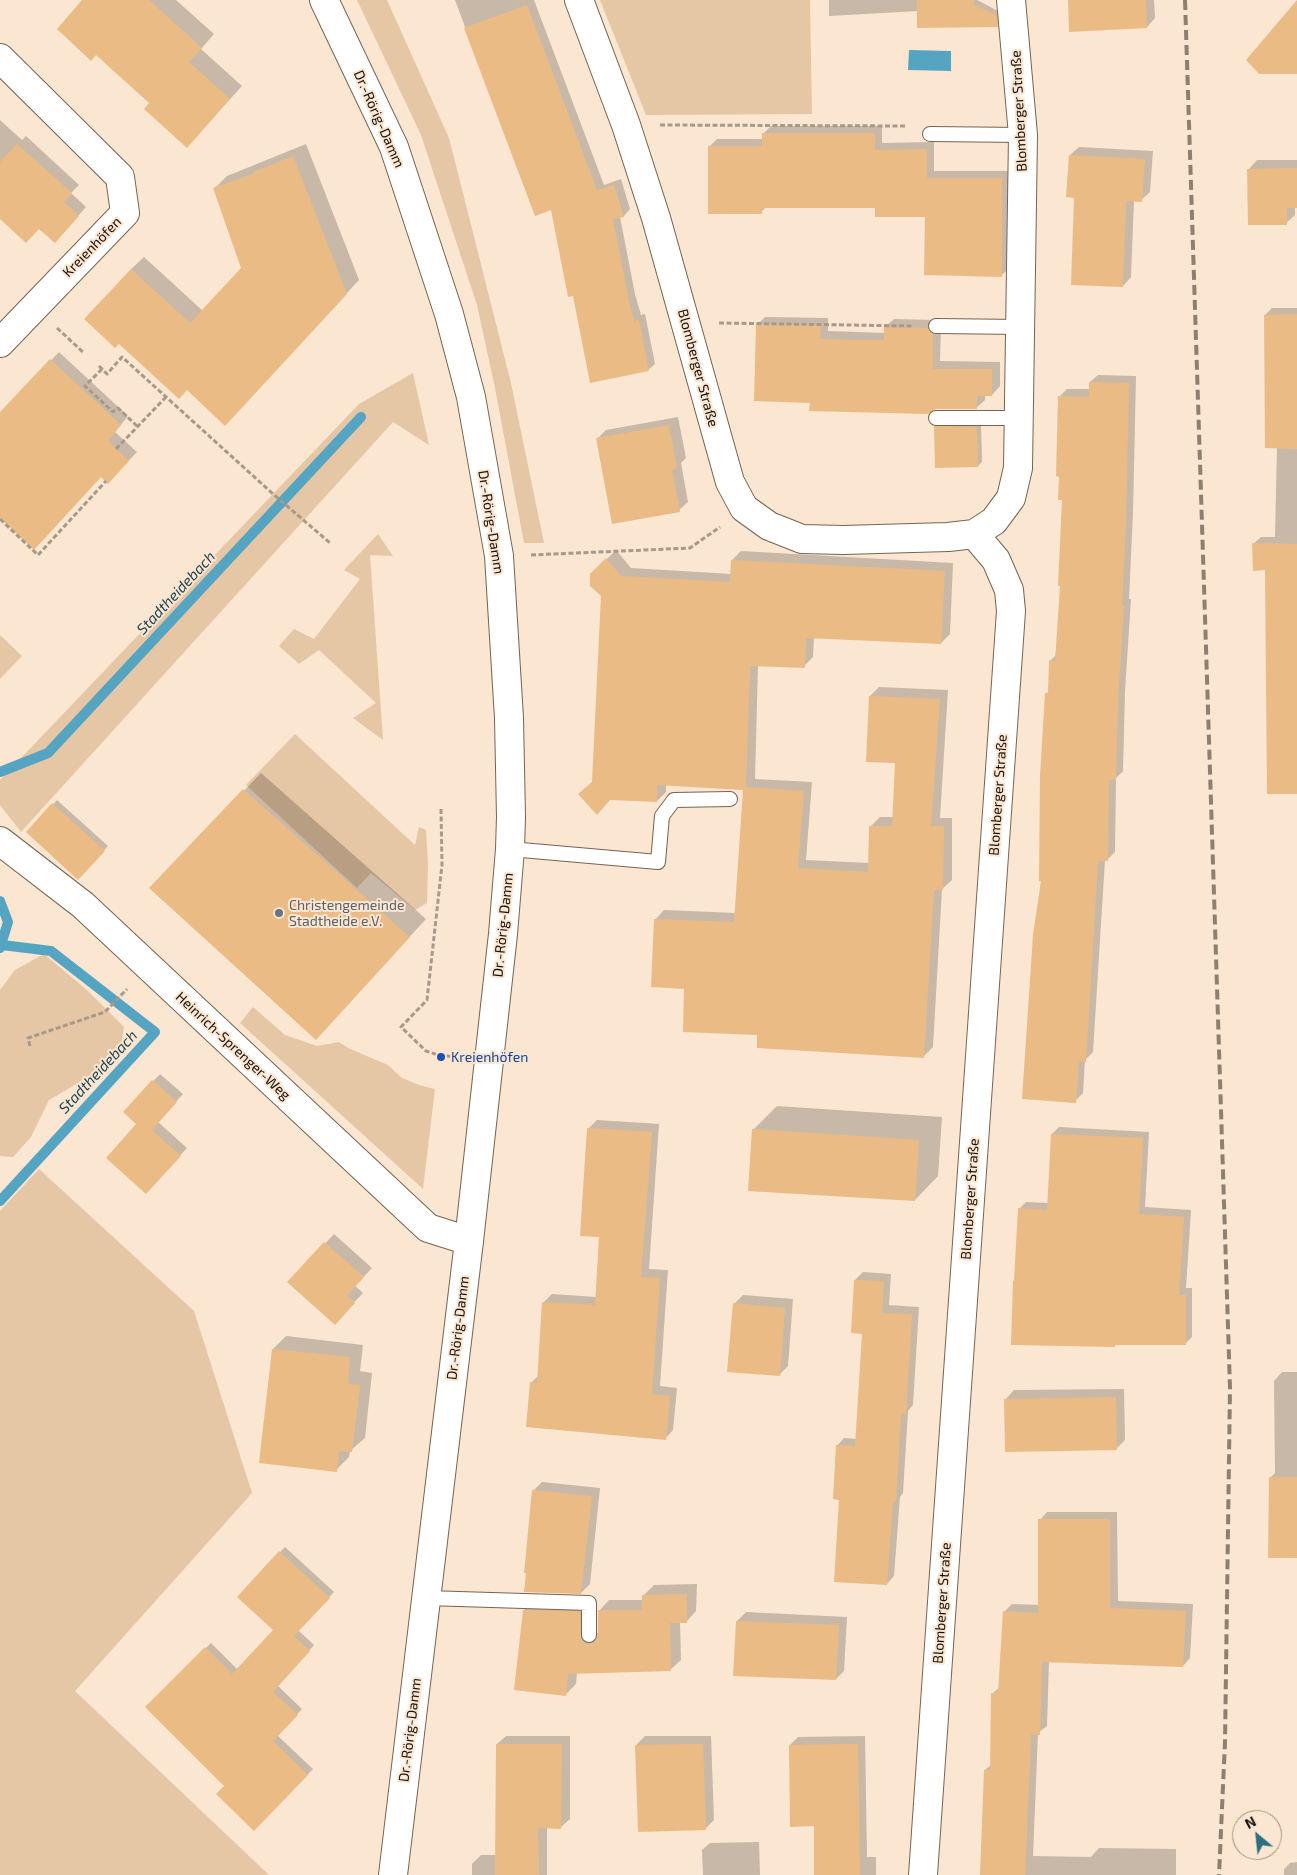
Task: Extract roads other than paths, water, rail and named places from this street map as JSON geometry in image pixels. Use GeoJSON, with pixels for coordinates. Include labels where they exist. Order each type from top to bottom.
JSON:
{"type":"FeatureCollection","features":[{"type":"Feature","properties":{"kind":"street","name":"Dr.-Rörig-Damm"},"geometry":{"type":"LineString","coordinates":[[324,0],[394,147],[449,314],[471,397],[499,556],[508,718],[510,849],[489,1061],[393,1875]]}},
{"type":"Feature","properties":{"kind":"street","name":"Blomberger Straße"},"geometry":{"type":"LineString","coordinates":[[579,0],[626,125],[656,218],[730,482],[744,508],[769,526],[802,539],[853,540],[948,537],[974,534],[994,521],[1011,498],[1018,468],[1020,418],[1023,134],[1012,0]]}},
{"type":"Feature","properties":{"kind":"street","name":"Kreienhöfen"},"geometry":{"type":"LineString","coordinates":[[0,58],[120,177],[125,213],[0,343]]}},
{"type":"Feature","properties":{"kind":"street","name":"Blomberger Straße"},"geometry":{"type":"LineString","coordinates":[[923,1875],[1012,611],[1009,590],[996,560],[974,534]]}},
{"type":"Feature","properties":{"kind":"street","name":"Heinrich-Sprenger-Weg"},"geometry":{"type":"LineString","coordinates":[[0,841],[55,882],[89,911],[428,1228],[469,1241]]}},
{"type":"Feature","properties":{"kind":"lane"},"geometry":{"type":"LineString","coordinates":[[930,134],[1023,134]]}},
{"type":"Feature","properties":{"kind":"lane"},"geometry":{"type":"LineString","coordinates":[[936,326],[1021,328]]}},
{"type":"Feature","properties":{"kind":"lane"},"geometry":{"type":"LineString","coordinates":[[936,418],[1020,418]]}},
{"type":"Feature","properties":{"kind":"lane"},"geometry":{"type":"LineString","coordinates":[[510,849],[658,862],[662,816],[674,800],[730,799]]}},
{"type":"Feature","properties":{"kind":"lane"},"geometry":{"type":"LineString","coordinates":[[426,1598],[589,1604],[588,1635]]}},
{"type":"Feature","properties":{"kind":"water"},"geometry":{"type":"Polygon","coordinates":[[[909,50],[951,51],[951,71],[908,70],[909,50]]]}},
{"type":"Feature","properties":{"kind":"waterway","name":"Stadtheidebach"},"geometry":{"type":"LineString","coordinates":[[0,772],[48,753],[361,417]]}},
{"type":"Feature","properties":{"kind":"waterway","name":"Stadtheidebach"},"geometry":{"type":"LineString","coordinates":[[0,901],[8,922],[0,948]]}},
{"type":"Feature","properties":{"kind":"waterway","name":"Stadtheidebach"},"geometry":{"type":"LineString","coordinates":[[0,1201],[155,1032],[51,951],[2,945]]}},
{"type":"Feature","properties":{"kind":"railway"},"geometry":{"type":"LineString","coordinates":[[1185,0],[1230,1388],[1225,1742],[1219,1875]]}},
{"type":"Feature","properties":{"kind":"place","name":"Christengemeinde Stadtheide e.V."},"geometry":{"type":"Point","coordinates":[279,913]}},
{"type":"Feature","properties":{"kind":"place","name":"Kreienhöfen"},"geometry":{"type":"Point","coordinates":[441,1057]}}]}
